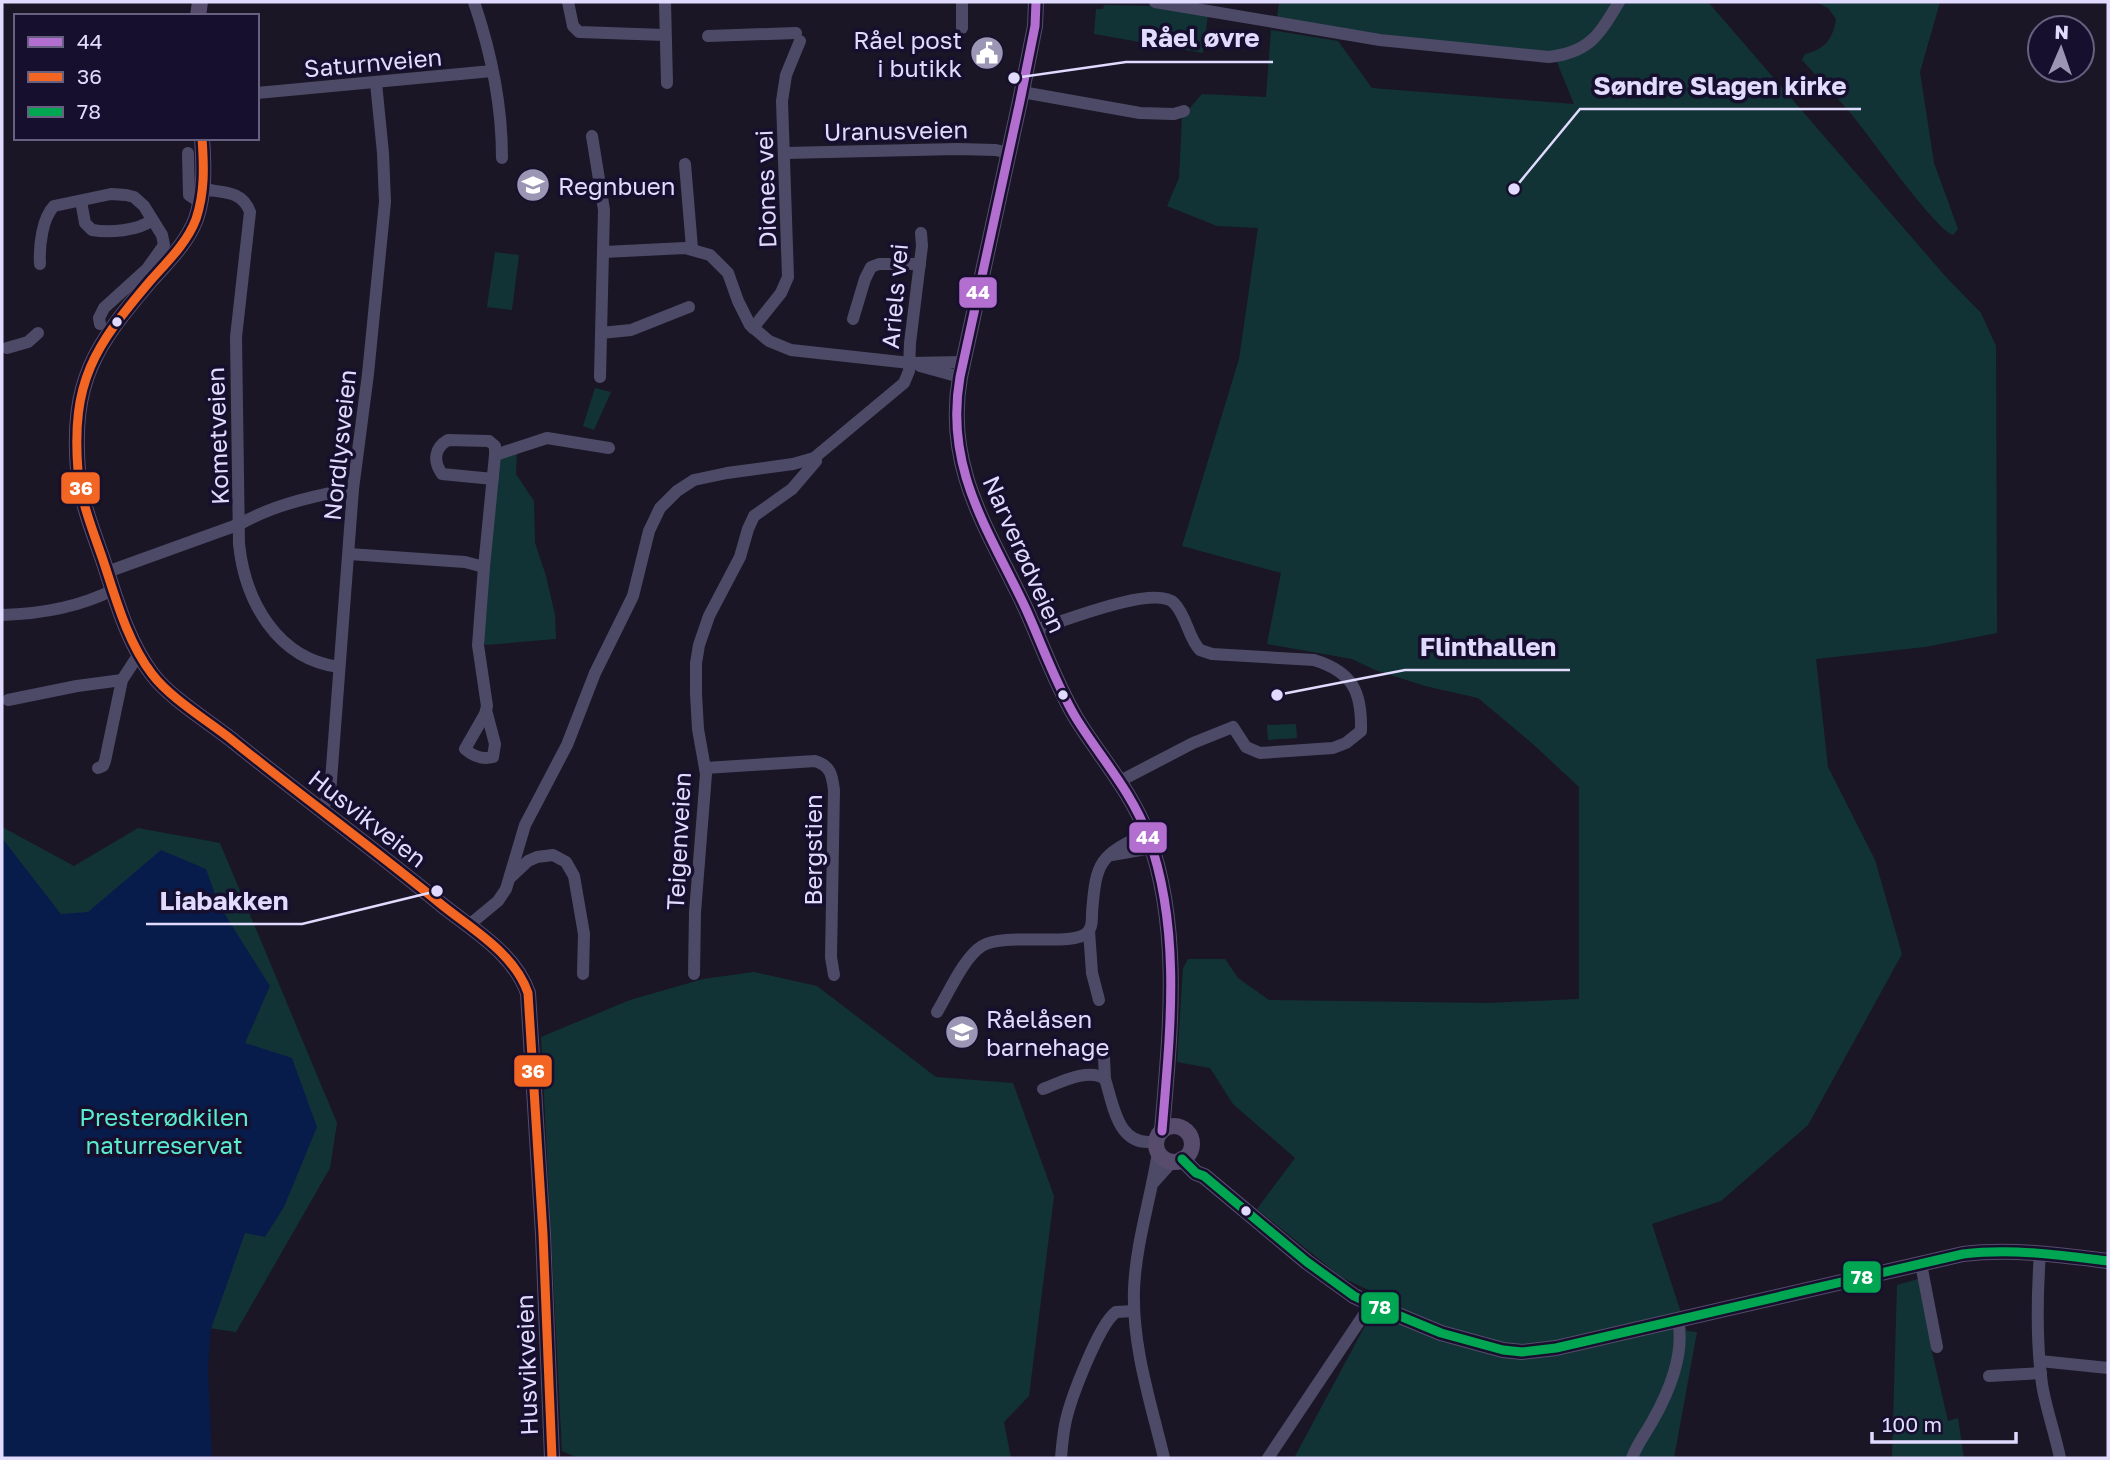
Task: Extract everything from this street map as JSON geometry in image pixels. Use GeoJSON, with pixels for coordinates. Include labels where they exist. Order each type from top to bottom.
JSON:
{"type":"FeatureCollection","features":[{"type":"Feature","properties":{"kind":"main road","name":"Narverødveien"},"geometry":{"type":"LineString","coordinates":[[1036,2],[1035,26],[1022,92],[961,369],[955,425],[961,463],[978,510],[1068,705],[1120,781],[1150,840],[1160,879],[1170,967],[1165,1104],[1170,1149]]}},
{"type":"Feature","properties":{"kind":"main road","name":"Husvikveien"},"geometry":{"type":"LineString","coordinates":[[202,140],[202,196],[187,236],[99,348],[81,390],[77,417],[78,471],[88,515],[113,590],[139,654],[154,677],[469,925],[513,964],[523,978],[528,993],[543,1234],[552,1458]]}},
{"type":"Feature","properties":{"kind":"main road"},"geometry":{"type":"LineString","coordinates":[[1165,1104],[1179,1127]]}},
{"type":"Feature","properties":{"kind":"main road"},"geometry":{"type":"LineString","coordinates":[[1173,1126],[1188,1133],[1170,1149],[1173,1126]]}},
{"type":"Feature","properties":{"kind":"main road"},"geometry":{"type":"LineString","coordinates":[[1170,1149],[1307,1262],[1354,1296],[1409,1321],[1503,1350],[1522,1352],[1556,1348],[1963,1254],[1991,1251],[2040,1253],[2108,1261]]}},
{"type":"Feature","properties":{"kind":"street"},"geometry":{"type":"LineString","coordinates":[[474,2],[499,107],[502,158]]}},
{"type":"Feature","properties":{"kind":"street"},"geometry":{"type":"LineString","coordinates":[[568,2],[573,26],[579,32],[665,36]]}},
{"type":"Feature","properties":{"kind":"street"},"geometry":{"type":"LineString","coordinates":[[665,2],[667,83]]}},
{"type":"Feature","properties":{"kind":"street"},"geometry":{"type":"LineString","coordinates":[[962,2],[962,28]]}},
{"type":"Feature","properties":{"kind":"street"},"geometry":{"type":"LineString","coordinates":[[1155,2],[1380,40],[1549,57],[1563,55],[1593,41],[1619,2]]}},
{"type":"Feature","properties":{"kind":"street","name":"Diones vei"},"geometry":{"type":"LineString","coordinates":[[708,36],[798,37],[782,101],[788,276],[781,293],[753,328]]}},
{"type":"Feature","properties":{"kind":"street","name":"Saturnveien"},"geometry":{"type":"LineString","coordinates":[[259,93],[492,71]]}},
{"type":"Feature","properties":{"kind":"street","name":"Nordlysveien"},"geometry":{"type":"LineString","coordinates":[[321,810],[330,794],[353,489],[368,374],[384,202],[383,153],[376,83]]}},
{"type":"Feature","properties":{"kind":"street"},"geometry":{"type":"LineString","coordinates":[[1022,92],[1140,113],[1174,114],[1184,111]]}},
{"type":"Feature","properties":{"kind":"street"},"geometry":{"type":"LineString","coordinates":[[592,136],[603,192],[600,377]]}},
{"type":"Feature","properties":{"kind":"street","name":"Uranusveien"},"geometry":{"type":"LineString","coordinates":[[785,153],[957,149],[1008,153]]}},
{"type":"Feature","properties":{"kind":"street"},"geometry":{"type":"LineString","coordinates":[[188,153],[189,195],[202,196]]}},
{"type":"Feature","properties":{"kind":"street"},"geometry":{"type":"LineString","coordinates":[[685,164],[692,248]]}},
{"type":"Feature","properties":{"kind":"street"},"geometry":{"type":"LineString","coordinates":[[40,264],[41,245],[49,211],[61,204],[111,194],[126,195],[138,201],[162,235],[164,244],[136,280],[104,308],[99,318],[100,324]]}},
{"type":"Feature","properties":{"kind":"street","name":"Kometveien"},"geometry":{"type":"LineString","coordinates":[[202,196],[238,196],[245,199],[250,212],[236,337],[239,544],[243,568],[252,598],[266,622],[281,639],[303,656],[324,665],[339,667]]}},
{"type":"Feature","properties":{"kind":"street"},"geometry":{"type":"LineString","coordinates":[[81,201],[85,223],[92,230],[111,231],[145,225],[152,220]]}},
{"type":"Feature","properties":{"kind":"street","name":"Ariels vei"},"geometry":{"type":"LineString","coordinates":[[910,363],[921,233]]}},
{"type":"Feature","properties":{"kind":"street"},"geometry":{"type":"LineString","coordinates":[[604,252],[692,248],[710,255],[724,267],[744,315],[753,328],[769,341],[791,350],[961,369]]}},
{"type":"Feature","properties":{"kind":"street"},"geometry":{"type":"LineString","coordinates":[[853,319],[871,267],[879,264],[920,264]]}},
{"type":"Feature","properties":{"kind":"street"},"geometry":{"type":"LineString","coordinates":[[601,333],[640,327],[689,307]]}},
{"type":"Feature","properties":{"kind":"street"},"geometry":{"type":"LineString","coordinates":[[7,348],[28,342],[38,333]]}},
{"type":"Feature","properties":{"kind":"street"},"geometry":{"type":"LineString","coordinates":[[469,925],[498,901],[510,878],[525,825],[567,745],[596,673],[634,596],[649,531],[660,508],[677,491],[694,480],[727,472],[793,464],[814,458],[878,403],[901,387],[908,375],[910,363]]}},
{"type":"Feature","properties":{"kind":"street"},"geometry":{"type":"LineString","coordinates":[[495,455],[547,438],[609,448]]}},
{"type":"Feature","properties":{"kind":"street"},"geometry":{"type":"LineString","coordinates":[[486,710],[478,645],[493,479],[495,446],[489,441],[448,440],[438,449],[435,459],[440,472],[445,475],[493,479]]}},
{"type":"Feature","properties":{"kind":"street","name":"Teigenveien"},"geometry":{"type":"LineString","coordinates":[[694,974],[695,912],[705,793],[705,768],[698,729],[695,684],[699,645],[709,616],[740,557],[751,520],[801,480],[816,461],[814,458]]}},
{"type":"Feature","properties":{"kind":"street"},"geometry":{"type":"LineString","coordinates":[[107,572],[268,512],[330,493],[353,489]]}},
{"type":"Feature","properties":{"kind":"street"},"geometry":{"type":"LineString","coordinates":[[349,554],[465,562],[484,567]]}},
{"type":"Feature","properties":{"kind":"street"},"geometry":{"type":"LineString","coordinates":[[2,615],[60,607],[113,590]]}},
{"type":"Feature","properties":{"kind":"street"},"geometry":{"type":"LineString","coordinates":[[1035,630],[1130,599],[1161,596],[1172,601],[1178,608],[1200,650],[1212,654],[1314,660],[1329,664],[1352,684],[1361,702],[1361,731],[1346,743],[1332,748],[1260,754],[1246,747],[1233,727],[1193,743],[1120,781]]}},
{"type":"Feature","properties":{"kind":"street"},"geometry":{"type":"LineString","coordinates":[[98,768],[103,766],[105,761],[122,680],[139,654]]}},
{"type":"Feature","properties":{"kind":"street"},"geometry":{"type":"LineString","coordinates":[[8,700],[87,684],[122,680]]}},
{"type":"Feature","properties":{"kind":"street","name":"Bergstien"},"geometry":{"type":"LineString","coordinates":[[705,768],[815,761],[830,770],[834,790],[831,957],[834,975]]}},
{"type":"Feature","properties":{"kind":"street"},"geometry":{"type":"LineString","coordinates":[[1099,1000],[1092,973],[1089,931],[1092,924],[1096,875],[1100,864],[1108,856],[1150,840]]}},
{"type":"Feature","properties":{"kind":"street"},"geometry":{"type":"LineString","coordinates":[[510,878],[537,857],[553,855],[566,862],[574,876],[584,934],[583,974]]}},
{"type":"Feature","properties":{"kind":"street"},"geometry":{"type":"LineString","coordinates":[[937,1012],[972,956],[984,946],[995,942],[1038,938],[1075,939],[1089,931]]}},
{"type":"Feature","properties":{"kind":"street"},"geometry":{"type":"LineString","coordinates":[[1104,1058],[1105,1079],[1128,1138],[1170,1149],[1147,1202],[1139,1239],[1134,1311],[1139,1353],[1164,1458]]}},
{"type":"Feature","properties":{"kind":"street"},"geometry":{"type":"LineString","coordinates":[[1042,1089],[1086,1075],[1100,1075],[1105,1079]]}},
{"type":"Feature","properties":{"kind":"street"},"geometry":{"type":"LineString","coordinates":[[2040,1253],[2038,1315],[2041,1367],[2049,1418],[2060,1458]]}},
{"type":"Feature","properties":{"kind":"street"},"geometry":{"type":"LineString","coordinates":[[1922,1264],[1937,1347]]}},
{"type":"Feature","properties":{"kind":"street"},"geometry":{"type":"LineString","coordinates":[[1268,1458],[1371,1304]]}},
{"type":"Feature","properties":{"kind":"street"},"geometry":{"type":"LineString","coordinates":[[1061,1458],[1066,1418],[1105,1324],[1116,1312],[1134,1311]]}},
{"type":"Feature","properties":{"kind":"street"},"geometry":{"type":"LineString","coordinates":[[1632,1458],[1637,1444],[1659,1409],[1670,1379],[1680,1345],[1678,1321]]}},
{"type":"Feature","properties":{"kind":"street"},"geometry":{"type":"LineString","coordinates":[[1989,1377],[2041,1367],[2108,1368]]}},
{"type":"Feature","properties":{"kind":"green space"},"geometry":{"type":"Polygon","coordinates":[[[1279,2],[1708,2],[1946,277],[1981,313],[1996,346],[1997,633],[1925,647],[1816,659],[1828,767],[1875,860],[1902,954],[1808,1125],[1721,1201],[1652,1224],[1687,1331],[1697,1332],[1674,1458],[1294,1458],[1381,1296],[1341,1277],[1257,1209],[1295,1158],[1233,1104],[1210,1068],[1177,1062],[1183,968],[1188,959],[1225,959],[1238,978],[1269,1000],[1487,1003],[1579,999],[1579,787],[1478,698],[1425,686],[1375,670],[1352,659],[1267,644],[1281,573],[1182,546],[1239,359],[1258,228],[1217,226],[1167,206],[1179,178],[1182,117],[1202,94],[1266,97],[1271,30],[1338,41],[1372,88],[1574,104],[1554,55],[1437,42],[1277,19],[1279,2]]]}},
{"type":"Feature","properties":{"kind":"green space"},"geometry":{"type":"Polygon","coordinates":[[[1816,2],[1940,2],[1920,72],[1934,163],[1958,229],[1953,235],[1932,217],[1853,116],[1802,60],[1805,54],[1827,42],[1835,26],[1836,19],[1828,8],[1816,2]]]}},
{"type":"Feature","properties":{"kind":"green space"},"geometry":{"type":"Polygon","coordinates":[[[1104,5],[1155,6],[1208,14],[1203,53],[1094,34],[1096,9],[1103,9],[1104,5]]]}},
{"type":"Feature","properties":{"kind":"green space"},"geometry":{"type":"Polygon","coordinates":[[[495,252],[519,255],[512,310],[487,307],[495,252]]]}},
{"type":"Feature","properties":{"kind":"green space"},"geometry":{"type":"Polygon","coordinates":[[[595,388],[611,392],[594,430],[583,426],[595,388]]]}},
{"type":"Feature","properties":{"kind":"green space"},"geometry":{"type":"Polygon","coordinates":[[[517,452],[516,474],[534,501],[535,543],[555,615],[556,639],[486,645],[483,643],[498,460],[517,452]]]}},
{"type":"Feature","properties":{"kind":"green space"},"geometry":{"type":"Polygon","coordinates":[[[1296,724],[1297,738],[1268,740],[1267,725],[1296,724]]]}},
{"type":"Feature","properties":{"kind":"green space","name":"Presterødkilen naturreservat"},"geometry":{"type":"Polygon","coordinates":[[[2,827],[74,866],[138,828],[220,843],[337,1123],[330,1168],[236,1332],[2,1297],[2,827]]]}},
{"type":"Feature","properties":{"kind":"green space"},"geometry":{"type":"Polygon","coordinates":[[[754,972],[817,986],[936,1077],[1013,1083],[1054,1196],[1029,1396],[1004,1422],[1011,1458],[578,1458],[562,1451],[541,1037],[630,1000],[703,979],[754,972]]]}},
{"type":"Feature","properties":{"kind":"green space"},"geometry":{"type":"Polygon","coordinates":[[[1922,1278],[1932,1352],[1948,1421],[1958,1418],[1964,1458],[1892,1458],[1897,1285],[1922,1278]]]}},
{"type":"Feature","properties":{"kind":"water","name":"Presterødkilen naturreservat"},"geometry":{"type":"Polygon","coordinates":[[[2,838],[61,914],[88,912],[161,850],[206,869],[219,905],[270,986],[245,1043],[292,1058],[317,1127],[284,1207],[265,1237],[245,1233],[211,1329],[208,1369],[212,1458],[2,1458],[2,838]]]}},
{"type":"Feature","properties":{"kind":"transit line","name":"44"},"geometry":{"type":"LineString","coordinates":[[1036,2],[1035,26],[1020,101],[960,377],[958,440],[964,469],[984,524],[1025,607],[1068,705],[1133,804],[1148,836],[1159,871],[1166,908],[1171,982],[1162,1131]]}},
{"type":"Feature","properties":{"kind":"transit line","name":"36"},"geometry":{"type":"LineString","coordinates":[[202,140],[202,189],[192,228],[176,252],[115,325],[90,367],[78,413],[77,440],[78,471],[85,505],[129,634],[143,661],[160,683],[479,933],[503,954],[522,979],[528,993],[543,1234],[552,1458]]}},
{"type":"Feature","properties":{"kind":"transit line","name":"78"},"geometry":{"type":"LineString","coordinates":[[1182,1159],[1307,1262],[1354,1296],[1441,1333],[1503,1350],[1522,1352],[1556,1348],[1963,1254],[2018,1252],[2108,1261]]}},
{"type":"Feature","properties":{"kind":"place","name":"Råel post i butikk"},"geometry":{"type":"Point","coordinates":[987,53]}},
{"type":"Feature","properties":{"kind":"place","name":"Råel øvre"},"geometry":{"type":"Point","coordinates":[1014,78]}},
{"type":"Feature","properties":{"kind":"place","name":"Regnbuen"},"geometry":{"type":"Point","coordinates":[533,185]}},
{"type":"Feature","properties":{"kind":"place","name":"Søndre Slagen kirke"},"geometry":{"type":"Point","coordinates":[1514,189]}},
{"type":"Feature","properties":{"kind":"place","name":"Flinthallen"},"geometry":{"type":"Point","coordinates":[1277,695]}},
{"type":"Feature","properties":{"kind":"place","name":"Liabakken"},"geometry":{"type":"Point","coordinates":[437,891]}},
{"type":"Feature","properties":{"kind":"place","name":"Råelåsen barnehage"},"geometry":{"type":"Point","coordinates":[962,1032]}}]}
